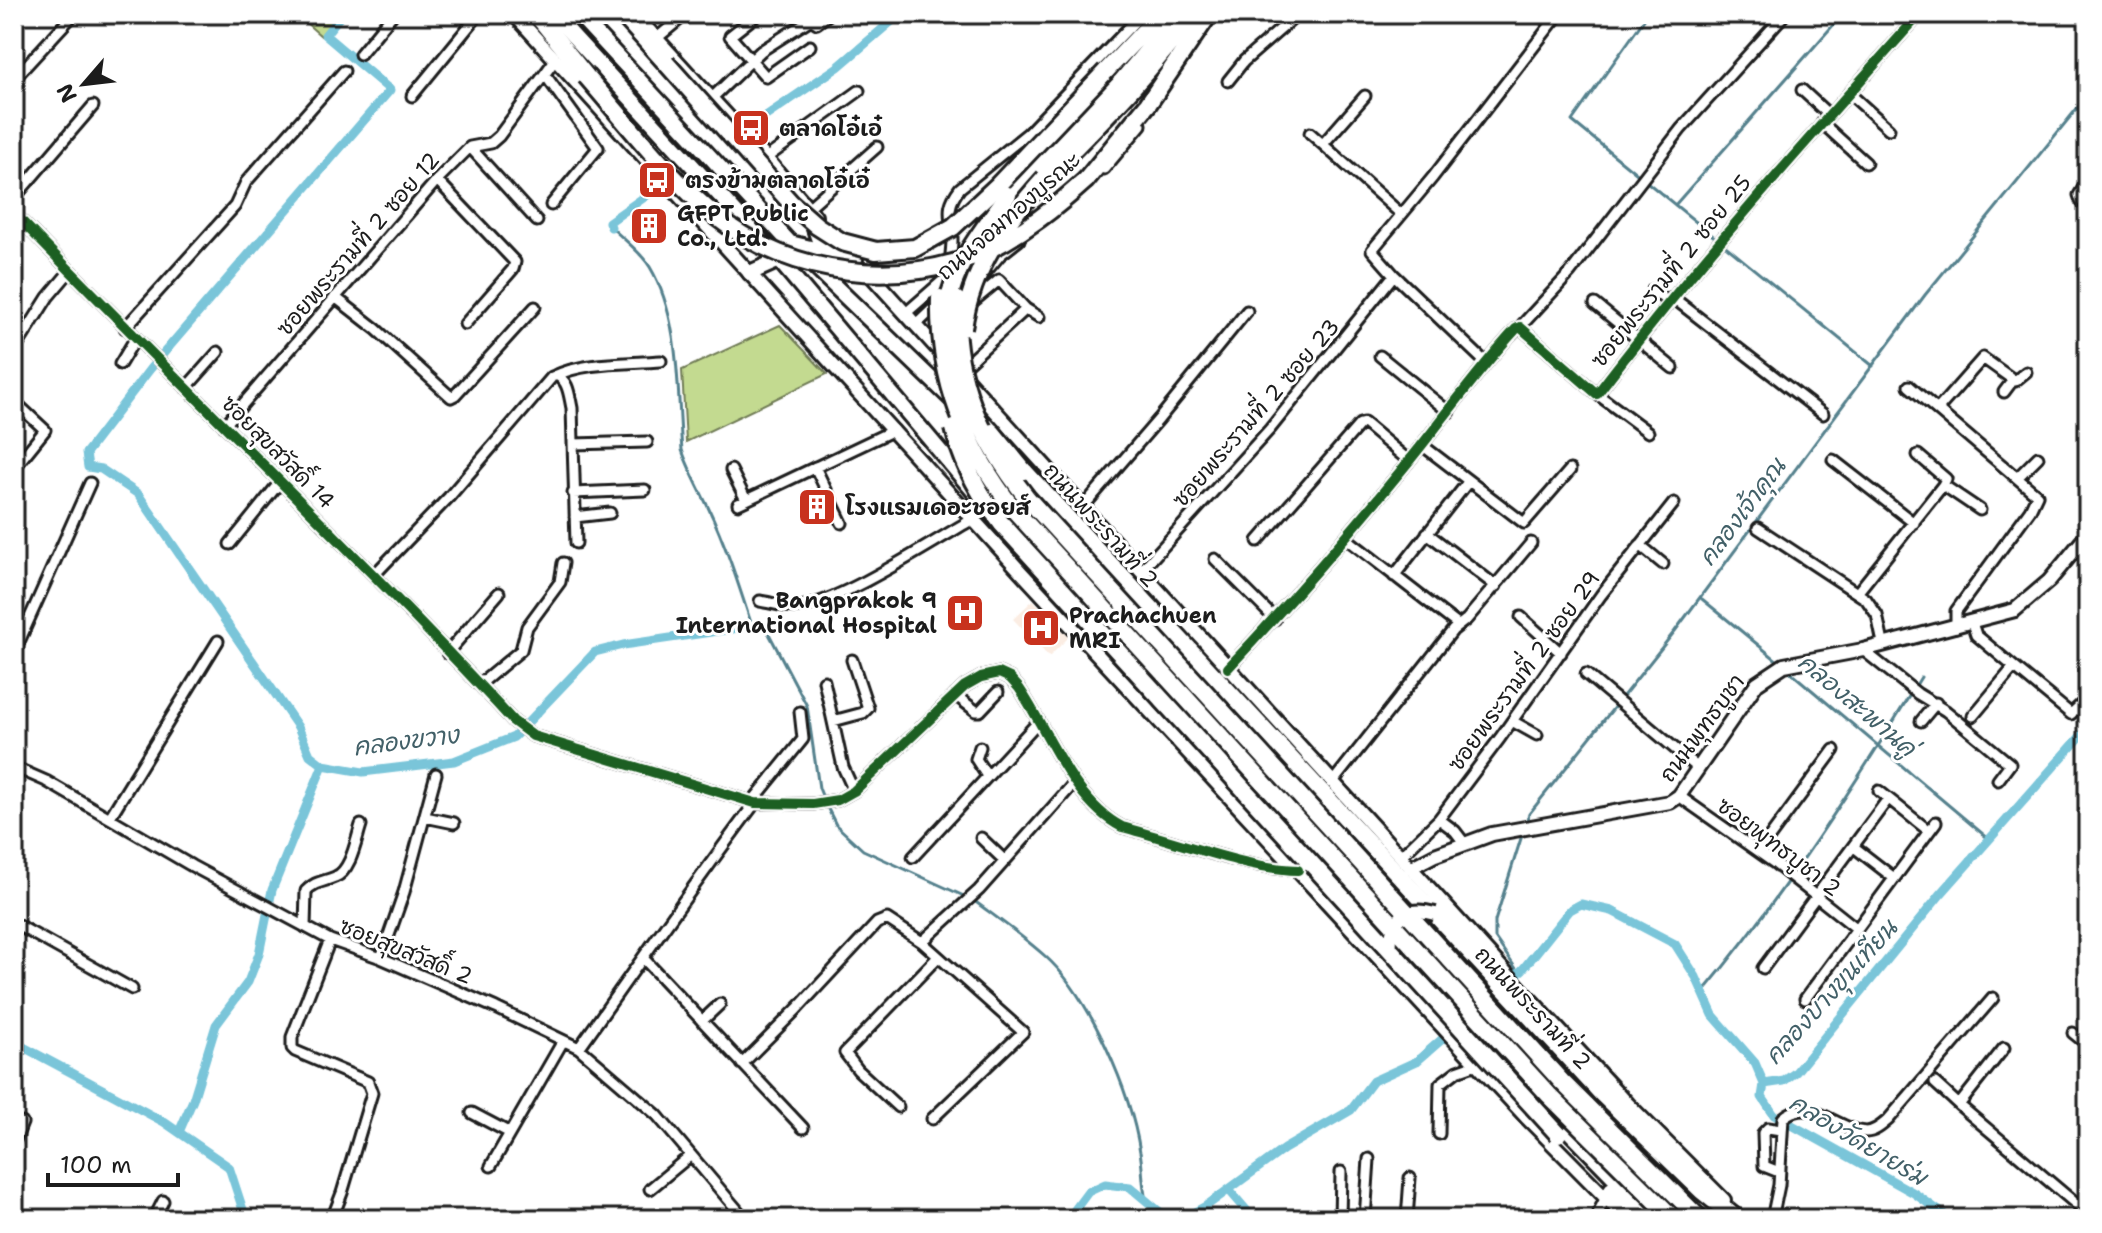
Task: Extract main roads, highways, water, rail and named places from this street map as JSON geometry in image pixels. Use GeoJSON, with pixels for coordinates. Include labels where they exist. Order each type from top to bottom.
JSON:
{"type":"FeatureCollection","features":[{"type":"Feature","properties":{"kind":"highway"},"geometry":{"type":"LineString","coordinates":[[536,14],[679,182],[710,211],[774,253],[813,265],[879,272],[917,270],[987,250],[1055,209],[1086,180],[1140,114],[1207,14]]}},
{"type":"Feature","properties":{"kind":"highway"},"geometry":{"type":"LineString","coordinates":[[622,14],[791,203],[817,226],[842,242],[876,251],[915,248],[953,227],[998,185],[1160,14]]}},
{"type":"Feature","properties":{"kind":"highway"},"geometry":{"type":"LineString","coordinates":[[1178,14],[1122,81],[1008,195],[960,263],[951,285],[941,348],[944,395],[956,432],[982,482],[1018,526],[1256,776],[1343,887],[1488,1046],[1624,1186],[1661,1219]]}},
{"type":"Feature","properties":{"kind":"highway"},"geometry":{"type":"LineString","coordinates":[[1192,14],[1126,95],[1045,178],[1003,227],[983,261],[965,310],[962,334],[968,396],[984,435],[1010,474],[1373,867]]}},
{"type":"Feature","properties":{"kind":"highway"},"geometry":{"type":"LineString","coordinates":[[1674,1219],[1549,1095],[1015,511],[971,446],[956,410],[954,365],[952,302],[940,337],[954,365],[979,409],[1010,454],[1602,1094],[1702,1191],[1737,1219]]}},
{"type":"Feature","properties":{"kind":"highway"},"geometry":{"type":"LineString","coordinates":[[954,365],[959,447],[973,481],[990,508],[1558,1134],[1643,1219]]}},
{"type":"Feature","properties":{"kind":"highway"},"geometry":{"type":"LineString","coordinates":[[954,365],[983,435],[1008,474],[1045,519],[1562,1082],[1700,1219]]}},
{"type":"Feature","properties":{"kind":"highway","name":"ถนนพระรามที่ 2"},"geometry":{"type":"LineString","coordinates":[[1373,867],[1611,1124],[1708,1219]]}},
{"type":"Feature","properties":{"kind":"highway"},"geometry":{"type":"LineString","coordinates":[[1702,1191],[1723,1219]]}},
{"type":"Feature","properties":{"kind":"main road"},"geometry":{"type":"LineString","coordinates":[[514,14],[973,519],[1474,1061],[1627,1219]]}},
{"type":"Feature","properties":{"kind":"main road"},"geometry":{"type":"LineString","coordinates":[[553,14],[779,260],[959,475],[1089,618],[1220,752],[1343,887]]}},
{"type":"Feature","properties":{"kind":"main road","name":"ถนนพระรามที่ 2"},"geometry":{"type":"LineString","coordinates":[[578,14],[790,243],[1025,474],[1228,697],[1373,867]]}},
{"type":"Feature","properties":{"kind":"main road","name":"ถนนพระรามที่ 2"},"geometry":{"type":"LineString","coordinates":[[634,14],[1532,1001],[1645,1122],[1743,1219]]}},
{"type":"Feature","properties":{"kind":"main road"},"geometry":{"type":"LineString","coordinates":[[808,208],[837,289]]}},
{"type":"Feature","properties":{"kind":"main road"},"geometry":{"type":"LineString","coordinates":[[790,243],[855,259]]}},
{"type":"Feature","properties":{"kind":"main road"},"geometry":{"type":"LineString","coordinates":[[750,273],[779,260]]}},
{"type":"Feature","properties":{"kind":"main road","name":"ถนนพุทธบูชา"},"geometry":{"type":"LineString","coordinates":[[1410,868],[1435,855],[1509,831],[1655,806],[1679,796],[1757,683],[1779,668],[1863,650],[2015,610],[2034,597],[2088,534]]}},
{"type":"Feature","properties":{"kind":"main road"},"geometry":{"type":"LineString","coordinates":[[1391,952],[1391,932],[1400,918],[1416,911],[1435,914]]}},
{"type":"Feature","properties":{"kind":"waterway"},"geometry":{"type":"LineString","coordinates":[[323,765],[310,755],[298,727],[138,494],[101,469],[88,467],[86,453],[150,369],[390,90],[325,35],[342,14]]}},
{"type":"Feature","properties":{"kind":"waterway"},"geometry":{"type":"LineString","coordinates":[[757,122],[838,67],[900,14]]}},
{"type":"Feature","properties":{"kind":"waterway"},"geometry":{"type":"LineString","coordinates":[[1648,14],[1572,121],[1873,366]]}},
{"type":"Feature","properties":{"kind":"waterway"},"geometry":{"type":"LineString","coordinates":[[1675,205],[1843,14]]}},
{"type":"Feature","properties":{"kind":"waterway","name":"คลองเจ้าคุณ"},"geometry":{"type":"LineString","coordinates":[[1525,825],[1529,814],[1675,631],[1925,295],[2088,95]]}},
{"type":"Feature","properties":{"kind":"waterway"},"geometry":{"type":"LineString","coordinates":[[611,227],[609,222],[653,191]]}},
{"type":"Feature","properties":{"kind":"waterway"},"geometry":{"type":"LineString","coordinates":[[611,227],[646,261],[660,287],[676,356],[682,450],[721,536],[752,626],[767,630],[807,706],[823,798]]}},
{"type":"Feature","properties":{"kind":"waterway","name":"คลองสะพานคู่"},"geometry":{"type":"LineString","coordinates":[[1702,599],[1779,662]]}},
{"type":"Feature","properties":{"kind":"waterway","name":"คลองขวาง"},"geometry":{"type":"LineString","coordinates":[[179,1132],[193,1100],[216,1025],[248,982],[259,954],[272,890],[323,765],[363,772],[454,761],[514,737],[595,652],[752,626]]}},
{"type":"Feature","properties":{"kind":"waterway","name":"คลองสะพานคู่"},"geometry":{"type":"LineString","coordinates":[[1788,670],[1990,840]]}},
{"type":"Feature","properties":{"kind":"waterway"},"geometry":{"type":"LineString","coordinates":[[1702,993],[1817,839],[1921,677]]}},
{"type":"Feature","properties":{"kind":"waterway","name":"คลองบางขุนเทียน"},"geometry":{"type":"LineString","coordinates":[[1068,1219],[1088,1192],[1105,1184],[1130,1187],[1161,1213],[1184,1218],[1206,1206],[1284,1149],[1351,1110],[1373,1081],[1417,1061],[1523,969],[1570,910],[1581,904],[1612,911],[1675,944],[1696,977],[1713,1015],[1755,1063],[1764,1084],[1784,1081],[1796,1072],[1940,895],[2088,728]]}},
{"type":"Feature","properties":{"kind":"waterway"},"geometry":{"type":"LineString","coordinates":[[826,805],[836,825],[863,850],[966,897]]}},
{"type":"Feature","properties":{"kind":"waterway","name":"คลองเจ้าคุณ"},"geometry":{"type":"LineString","coordinates":[[1519,973],[1495,938],[1495,921],[1523,832]]}},
{"type":"Feature","properties":{"kind":"waterway"},"geometry":{"type":"LineString","coordinates":[[973,900],[1045,956],[1078,995],[1106,1047],[1128,1102],[1140,1152],[1146,1200]]}},
{"type":"Feature","properties":{"kind":"waterway"},"geometry":{"type":"LineString","coordinates":[[14,1042],[164,1122],[229,1167],[246,1219]]}},
{"type":"Feature","properties":{"kind":"waterway","name":"คลองวัดยายร่ม"},"geometry":{"type":"LineString","coordinates":[[1764,1084],[1762,1097],[1774,1115],[1914,1193],[1950,1219]]}},
{"type":"Feature","properties":{"kind":"waterway"},"geometry":{"type":"LineString","coordinates":[[1229,1190],[1254,1219]]}},
{"type":"Feature","properties":{"kind":"place","name":"ตลาดโอ๋เอ๋"},"geometry":{"type":"Point","coordinates":[751,128]}},
{"type":"Feature","properties":{"kind":"place","name":"ตรงข้ามตลาดโอ๋เอ๋"},"geometry":{"type":"Point","coordinates":[657,180]}},
{"type":"Feature","properties":{"kind":"place","name":"GFPT Public Co., Ltd."},"geometry":{"type":"Point","coordinates":[649,226]}},
{"type":"Feature","properties":{"kind":"place","name":"โรงแรมเดอะชอยส์"},"geometry":{"type":"Point","coordinates":[817,507]}},
{"type":"Feature","properties":{"kind":"place","name":"Bangprakok 9 International Hospital"},"geometry":{"type":"Point","coordinates":[965,613]}},
{"type":"Feature","properties":{"kind":"place","name":"Prachachuen MRI"},"geometry":{"type":"Point","coordinates":[1041,628]}}]}
